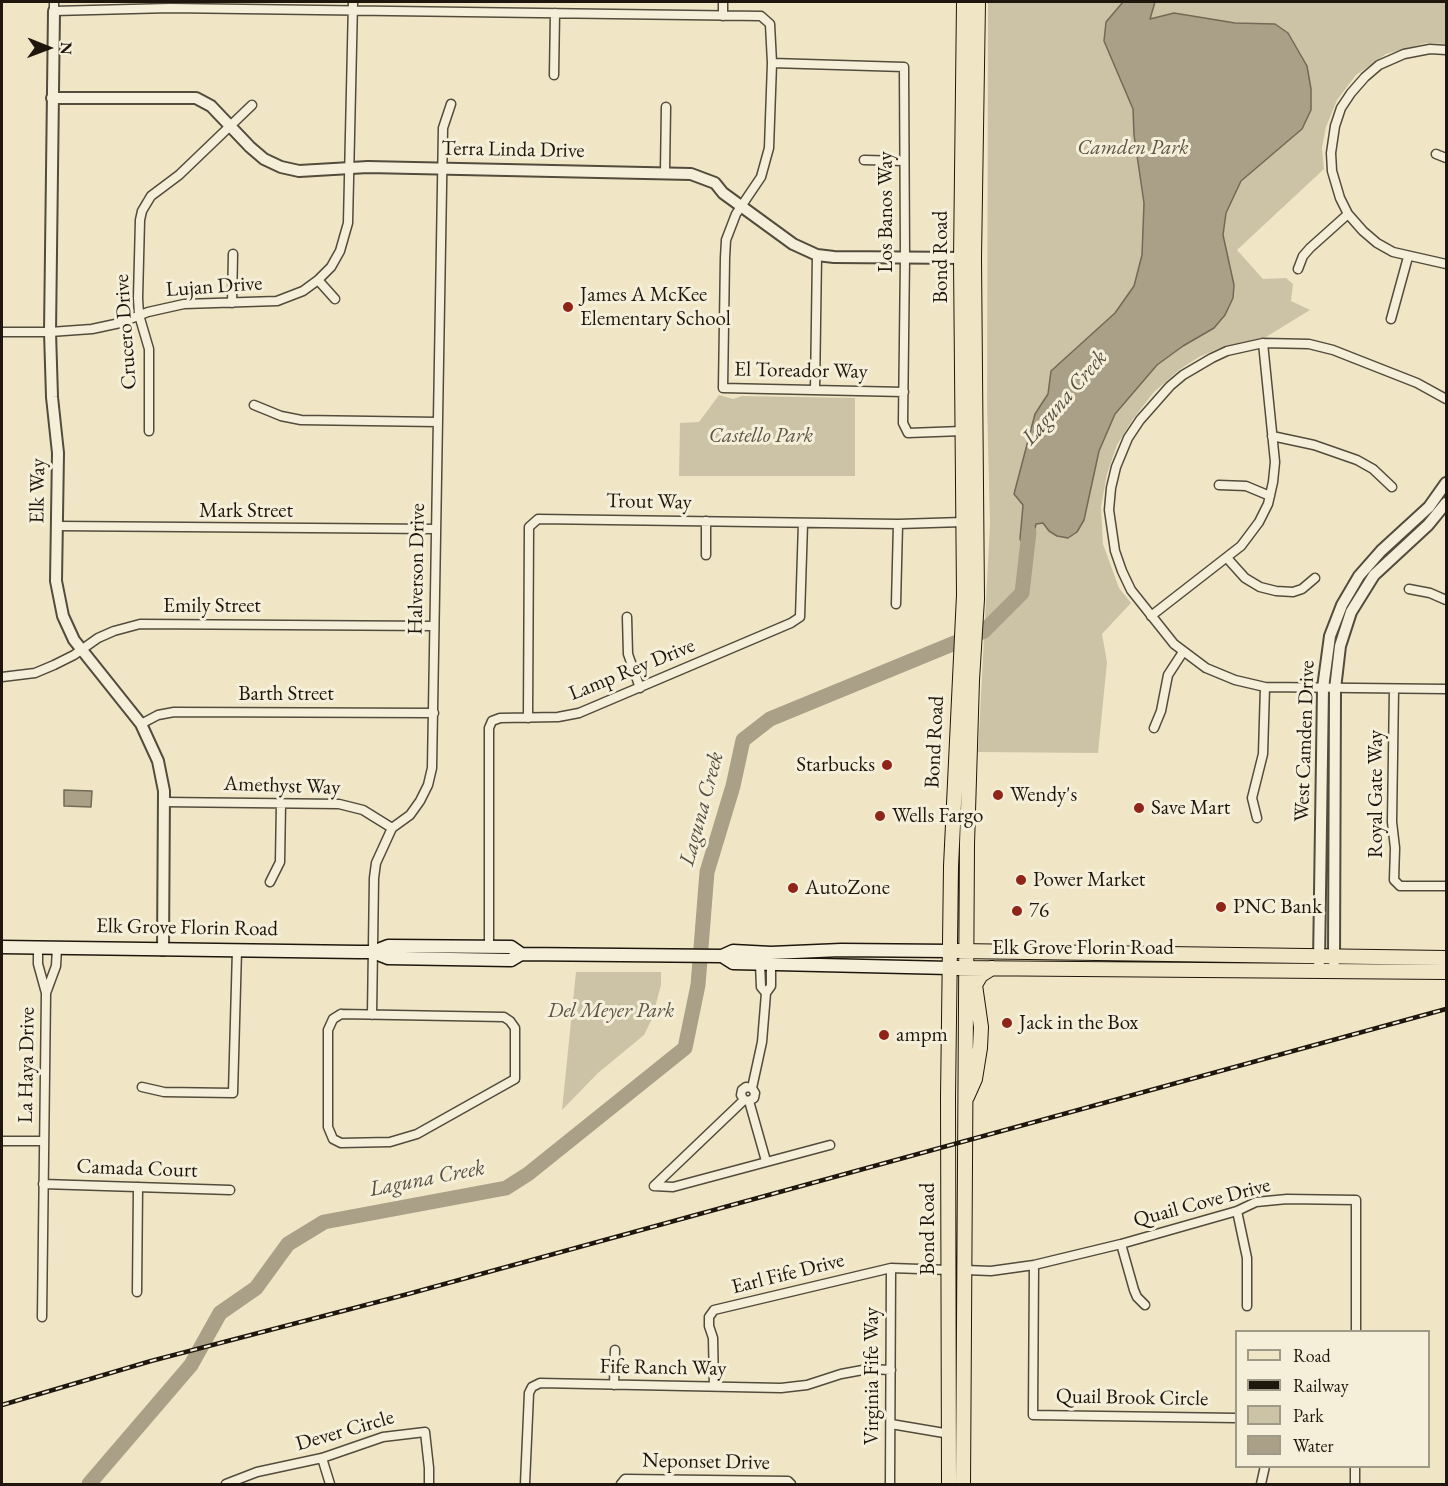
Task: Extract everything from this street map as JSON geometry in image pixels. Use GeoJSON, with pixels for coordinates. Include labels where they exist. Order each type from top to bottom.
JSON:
{"type":"FeatureCollection","features":[{"type":"Feature","properties":{"kind":"main road","name":"Bond Road"},"geometry":{"type":"LineString","coordinates":[[949,1485],[948,1181],[951,846],[970,597],[964,2]]}},
{"type":"Feature","properties":{"kind":"main road","name":"Bond Road"},"geometry":{"type":"LineString","coordinates":[[970,597],[963,522],[962,431],[978,2]]}},
{"type":"Feature","properties":{"kind":"main road","name":"Bond Road"},"geometry":{"type":"LineString","coordinates":[[963,1485],[966,951],[970,758],[964,672]]}},
{"type":"Feature","properties":{"kind":"main road","name":"Elk Grove Florin Road"},"geometry":{"type":"LineString","coordinates":[[373,952],[388,946],[511,947],[521,954]]}},
{"type":"Feature","properties":{"kind":"main road","name":"Elk Grove Florin Road"},"geometry":{"type":"LineString","coordinates":[[2,947],[373,952],[387,958],[511,960],[521,954],[722,956],[733,951],[966,951],[1242,956],[1319,964]]}},
{"type":"Feature","properties":{"kind":"main road"},"geometry":{"type":"LineString","coordinates":[[766,964],[762,957],[789,957],[799,951]]}},
{"type":"Feature","properties":{"kind":"main road"},"geometry":{"type":"LineString","coordinates":[[1142,969],[1152,962],[1164,962],[1170,955]]}},
{"type":"Feature","properties":{"kind":"main road","name":"Elk Grove Florin Road"},"geometry":{"type":"LineString","coordinates":[[722,956],[733,963],[950,968],[1142,969],[1334,964],[1446,958]]}},
{"type":"Feature","properties":{"kind":"main road"},"geometry":{"type":"LineString","coordinates":[[1192,969],[1198,964],[1219,963],[1242,956]]}},
{"type":"Feature","properties":{"kind":"main road","name":"Elk Grove Florin Road"},"geometry":{"type":"LineString","coordinates":[[1334,964],[1446,972]]}},
{"type":"Feature","properties":{"kind":"main road"},"geometry":{"type":"LineString","coordinates":[[965,1101],[975,1079],[980,1048],[981,1027],[975,985],[981,975],[992,968]]}},
{"type":"Feature","properties":{"kind":"main road"},"geometry":{"type":"LineString","coordinates":[[948,1181],[954,1198],[958,1256],[966,1270]]}},
{"type":"Feature","properties":{"kind":"main road"},"geometry":{"type":"LineString","coordinates":[[949,1269],[957,1277],[958,1350],[964,1362]]}},
{"type":"Feature","properties":{"kind":"main road"},"geometry":{"type":"LineString","coordinates":[[950,1434],[957,1441],[958,1485]]}},
{"type":"Feature","properties":{"kind":"street"},"geometry":{"type":"LineString","coordinates":[[54,6],[170,8],[352,6],[723,16],[723,2]]}},
{"type":"Feature","properties":{"kind":"street","name":"Elk Way"},"geometry":{"type":"LineString","coordinates":[[54,6],[50,332],[52,397],[58,453],[56,581],[58,598],[66,624],[81,650],[141,724],[158,761],[163,780],[164,802],[163,950]]}},
{"type":"Feature","properties":{"kind":"street","name":"Lujan Drive"},"geometry":{"type":"LineString","coordinates":[[2,332],[50,332],[101,328],[166,307],[184,304],[277,301],[303,291],[318,280],[336,259],[347,233],[352,6]]}},
{"type":"Feature","properties":{"kind":"street"},"geometry":{"type":"LineString","coordinates":[[554,75],[555,13]]}},
{"type":"Feature","properties":{"kind":"street","name":"El Toreador Way"},"geometry":{"type":"LineString","coordinates":[[723,16],[761,16],[770,24],[772,63],[767,158],[757,185],[732,222],[725,249],[723,388],[904,392]]}},
{"type":"Feature","properties":{"kind":"street"},"geometry":{"type":"LineString","coordinates":[[1446,50],[1412,52],[1387,61],[1365,77],[1346,100],[1335,126],[1330,153],[1334,180],[1348,214],[1377,243],[1408,257],[1446,264]]}},
{"type":"Feature","properties":{"kind":"street","name":"Los Banos Way"},"geometry":{"type":"LineString","coordinates":[[772,63],[904,67],[903,423],[908,433],[962,431]]}},
{"type":"Feature","properties":{"kind":"street","name":"Terra Linda Drive"},"geometry":{"type":"LineString","coordinates":[[52,98],[196,98],[211,106],[257,153],[281,167],[308,171],[441,168],[691,174],[715,183],[723,193],[800,248],[817,255],[968,258]]}},
{"type":"Feature","properties":{"kind":"street","name":"Halverson Drive"},"geometry":{"type":"LineString","coordinates":[[372,1015],[374,872],[378,854],[392,828],[410,815],[420,801],[428,785],[432,768],[442,128],[451,104]]}},
{"type":"Feature","properties":{"kind":"street","name":"Crucero Drive"},"geometry":{"type":"LineString","coordinates":[[149,431],[149,349],[139,315],[140,220],[146,203],[158,190],[179,175],[252,105]]}},
{"type":"Feature","properties":{"kind":"street"},"geometry":{"type":"LineString","coordinates":[[665,172],[666,107]]}},
{"type":"Feature","properties":{"kind":"street"},"geometry":{"type":"LineString","coordinates":[[1436,154],[1446,158]]}},
{"type":"Feature","properties":{"kind":"street"},"geometry":{"type":"LineString","coordinates":[[864,160],[904,161]]}},
{"type":"Feature","properties":{"kind":"street"},"geometry":{"type":"LineString","coordinates":[[1299,269],[1303,256],[1310,248],[1348,214]]}},
{"type":"Feature","properties":{"kind":"street"},"geometry":{"type":"LineString","coordinates":[[232,303],[233,254]]}},
{"type":"Feature","properties":{"kind":"street"},"geometry":{"type":"LineString","coordinates":[[815,389],[817,255]]}},
{"type":"Feature","properties":{"kind":"street"},"geometry":{"type":"LineString","coordinates":[[1391,319],[1408,257]]}},
{"type":"Feature","properties":{"kind":"street"},"geometry":{"type":"LineString","coordinates":[[318,280],[335,299]]}},
{"type":"Feature","properties":{"kind":"street"},"geometry":{"type":"LineString","coordinates":[[1446,390],[1417,383],[1325,348],[1292,342],[1263,343],[1227,351],[1183,375],[1140,420],[1119,457],[1110,499],[1112,541],[1131,590],[1183,652],[1206,668],[1225,677],[1265,687],[1446,689]]}},
{"type":"Feature","properties":{"kind":"street"},"geometry":{"type":"LineString","coordinates":[[1151,616],[1241,546],[1254,531],[1264,513],[1270,496],[1274,472],[1263,343]]}},
{"type":"Feature","properties":{"kind":"street"},"geometry":{"type":"LineString","coordinates":[[1417,383],[1446,399]]}},
{"type":"Feature","properties":{"kind":"street"},"geometry":{"type":"LineString","coordinates":[[254,405],[281,416],[301,420],[438,422]]}},
{"type":"Feature","properties":{"kind":"street"},"geometry":{"type":"LineString","coordinates":[[1272,436],[1306,442],[1357,460],[1373,469],[1392,487]]}},
{"type":"Feature","properties":{"kind":"street","name":"West Camden Drive"},"geometry":{"type":"LineString","coordinates":[[1319,964],[1323,688],[1330,636],[1350,590],[1382,551],[1429,507],[1446,483]]}},
{"type":"Feature","properties":{"kind":"street"},"geometry":{"type":"LineString","coordinates":[[1219,485],[1246,486],[1270,496]]}},
{"type":"Feature","properties":{"kind":"street","name":"West Camden Drive"},"geometry":{"type":"LineString","coordinates":[[1334,964],[1335,688],[1340,646],[1345,628],[1361,595],[1383,565],[1428,525],[1446,503]]}},
{"type":"Feature","properties":{"kind":"street","name":"Trout Way"},"geometry":{"type":"LineString","coordinates":[[528,718],[529,528],[538,519],[898,524],[963,522]]}},
{"type":"Feature","properties":{"kind":"street"},"geometry":{"type":"LineString","coordinates":[[706,521],[706,555]]}},
{"type":"Feature","properties":{"kind":"street","name":"Lamp Rey Drive"},"geometry":{"type":"LineString","coordinates":[[489,947],[489,728],[492,722],[500,718],[570,716],[791,623],[800,617],[802,523]]}},
{"type":"Feature","properties":{"kind":"street"},"geometry":{"type":"LineString","coordinates":[[896,604],[898,524]]}},
{"type":"Feature","properties":{"kind":"street","name":"Mark Street"},"geometry":{"type":"LineString","coordinates":[[57,526],[436,529]]}},
{"type":"Feature","properties":{"kind":"street"},"geometry":{"type":"LineString","coordinates":[[1227,558],[1245,578],[1260,587],[1276,591],[1293,592],[1302,589],[1315,578]]}},
{"type":"Feature","properties":{"kind":"street"},"geometry":{"type":"LineString","coordinates":[[1409,589],[1430,593],[1446,600]]}},
{"type":"Feature","properties":{"kind":"street"},"geometry":{"type":"LineString","coordinates":[[627,617],[628,654],[640,688]]}},
{"type":"Feature","properties":{"kind":"street","name":"Emily Street"},"geometry":{"type":"LineString","coordinates":[[2,677],[24,675],[45,669],[64,661],[98,638],[130,626],[149,624],[434,626]]}},
{"type":"Feature","properties":{"kind":"street"},"geometry":{"type":"LineString","coordinates":[[1154,728],[1161,711],[1168,675],[1183,652]]}},
{"type":"Feature","properties":{"kind":"street"},"geometry":{"type":"LineString","coordinates":[[1257,818],[1252,798],[1263,754],[1265,687]]}},
{"type":"Feature","properties":{"kind":"street","name":"Royal Gate Way"},"geometry":{"type":"LineString","coordinates":[[1394,689],[1392,822],[1395,848],[1394,880],[1400,886],[1446,886]]}},
{"type":"Feature","properties":{"kind":"street","name":"Barth Street"},"geometry":{"type":"LineString","coordinates":[[141,724],[158,715],[174,711],[434,713]]}},
{"type":"Feature","properties":{"kind":"street","name":"Amethyst Way"},"geometry":{"type":"LineString","coordinates":[[164,802],[347,805],[371,813],[392,828]]}},
{"type":"Feature","properties":{"kind":"street"},"geometry":{"type":"LineString","coordinates":[[270,882],[280,862],[281,803]]}},
{"type":"Feature","properties":{"kind":"street"},"geometry":{"type":"LineString","coordinates":[[38,948],[38,964],[46,993]]}},
{"type":"Feature","properties":{"kind":"street","name":"La Haya Drive"},"geometry":{"type":"LineString","coordinates":[[42,1317],[46,993],[56,966],[57,948]]}},
{"type":"Feature","properties":{"kind":"street"},"geometry":{"type":"LineString","coordinates":[[142,1087],[164,1092],[233,1093],[237,950]]}},
{"type":"Feature","properties":{"kind":"street"},"geometry":{"type":"LineString","coordinates":[[766,964],[761,987],[766,993],[762,1042],[752,1088],[755,1096],[746,1101],[654,1186],[673,1187],[830,1145]]}},
{"type":"Feature","properties":{"kind":"street"},"geometry":{"type":"LineString","coordinates":[[341,1014],[372,1015],[499,1016],[507,1018],[515,1028],[515,1079],[417,1134],[390,1142],[371,1144],[336,1142],[330,1136],[328,1127],[329,1026],[333,1019],[341,1014]]}},
{"type":"Feature","properties":{"kind":"street"},"geometry":{"type":"LineString","coordinates":[[746,1101],[766,1161]]}},
{"type":"Feature","properties":{"kind":"street"},"geometry":{"type":"LineString","coordinates":[[2,1141],[44,1141]]}},
{"type":"Feature","properties":{"kind":"street","name":"Camada Court"},"geometry":{"type":"LineString","coordinates":[[43,1184],[230,1190]]}},
{"type":"Feature","properties":{"kind":"street"},"geometry":{"type":"LineString","coordinates":[[137,1292],[138,1187]]}},
{"type":"Feature","properties":{"kind":"street","name":"Quail Cove Drive"},"geometry":{"type":"LineString","coordinates":[[966,1270],[991,1271],[1034,1265],[1121,1244],[1237,1211],[1256,1202],[1274,1199],[1356,1200],[1356,1330]]}},
{"type":"Feature","properties":{"kind":"street"},"geometry":{"type":"LineString","coordinates":[[1237,1211],[1246,1257],[1247,1306]]}},
{"type":"Feature","properties":{"kind":"street"},"geometry":{"type":"LineString","coordinates":[[1121,1244],[1134,1290],[1145,1305]]}},
{"type":"Feature","properties":{"kind":"street","name":"Quail Brook Circle"},"geometry":{"type":"LineString","coordinates":[[1034,1265],[1033,1414],[1235,1418]]}},
{"type":"Feature","properties":{"kind":"street","name":"Earl Fife Drive"},"geometry":{"type":"LineString","coordinates":[[714,1386],[713,1338],[709,1317],[714,1310],[891,1268],[949,1269]]}},
{"type":"Feature","properties":{"kind":"street","name":"Virginia Fife Way"},"geometry":{"type":"LineString","coordinates":[[890,1485],[891,1268]]}},
{"type":"Feature","properties":{"kind":"street"},"geometry":{"type":"LineString","coordinates":[[614,1385],[615,1350]]}},
{"type":"Feature","properties":{"kind":"street","name":"Fife Ranch Way"},"geometry":{"type":"LineString","coordinates":[[525,1485],[529,1393],[531,1387],[540,1383],[781,1388],[807,1385],[859,1371],[891,1370]]}},
{"type":"Feature","properties":{"kind":"street"},"geometry":{"type":"LineString","coordinates":[[891,1424],[950,1434]]}},
{"type":"Feature","properties":{"kind":"street","name":"Dever Circle"},"geometry":{"type":"LineString","coordinates":[[226,1485],[257,1472],[322,1458],[383,1437],[425,1432],[428,1447],[429,1485]]}},
{"type":"Feature","properties":{"kind":"street"},"geometry":{"type":"LineString","coordinates":[[322,1458],[330,1485]]}},
{"type":"Feature","properties":{"kind":"street"},"geometry":{"type":"LineString","coordinates":[[1261,1485],[1265,1468]]}},
{"type":"Feature","properties":{"kind":"street"},"geometry":{"type":"LineString","coordinates":[[1354,1485],[1355,1468]]}},
{"type":"Feature","properties":{"kind":"street","name":"Neponset Drive"},"geometry":{"type":"LineString","coordinates":[[621,1485],[625,1479],[788,1481],[791,1485]]}},
{"type":"Feature","properties":{"kind":"green space","name":"Camden Park"},"geometry":{"type":"Polygon","coordinates":[[[988,2],[1446,2],[1446,44],[1426,43],[1386,54],[1356,75],[1337,100],[1326,127],[1322,148],[1324,169],[1237,250],[1263,279],[1286,278],[1293,284],[1291,301],[1310,310],[1266,337],[1220,348],[1199,357],[1179,370],[1154,392],[1117,445],[1107,474],[1101,507],[1103,544],[1119,588],[1131,603],[1102,634],[1107,662],[1098,753],[978,752],[990,524],[987,404],[988,2]]]}},
{"type":"Feature","properties":{"kind":"green space","name":"Castello Park"},"geometry":{"type":"Polygon","coordinates":[[[719,395],[733,399],[742,396],[855,398],[855,476],[679,476],[680,423],[699,422],[719,395]]]}},
{"type":"Feature","properties":{"kind":"green space","name":"Del Meyer Park"},"geometry":{"type":"Polygon","coordinates":[[[576,972],[661,972],[661,985],[652,1019],[644,1035],[598,1073],[562,1110],[576,972]]]}},
{"type":"Feature","properties":{"kind":"water"},"geometry":{"type":"Polygon","coordinates":[[[1123,2],[1155,2],[1150,19],[1174,13],[1235,23],[1275,24],[1288,33],[1307,66],[1311,89],[1311,110],[1302,129],[1241,181],[1226,213],[1223,235],[1234,285],[1233,298],[1225,315],[1214,328],[1157,365],[1115,414],[1099,451],[1084,520],[1077,532],[1068,538],[1057,536],[1043,523],[1036,524],[1032,542],[1027,551],[1020,539],[1023,505],[1014,494],[1035,414],[1048,394],[1051,371],[1115,313],[1134,286],[1142,255],[1144,203],[1134,135],[1133,109],[1104,41],[1106,22],[1123,2]]]}},
{"type":"Feature","properties":{"kind":"water"},"geometry":{"type":"Polygon","coordinates":[[[64,790],[92,791],[91,807],[64,806],[64,790]]]}},
{"type":"Feature","properties":{"kind":"waterway","name":"Laguna Creek"},"geometry":{"type":"LineString","coordinates":[[89,1484],[191,1365],[220,1313],[256,1288],[288,1244],[324,1222],[506,1188],[528,1174],[685,1048],[698,985],[707,872],[733,786],[743,740],[770,719],[984,631],[1022,593],[1029,532]]}},
{"type":"Feature","properties":{"kind":"railway"},"geometry":{"type":"LineString","coordinates":[[2,1405],[151,1361],[408,1294],[1446,1009]]}},
{"type":"Feature","properties":{"kind":"place","name":"James A McKee Elementary School"},"geometry":{"type":"Point","coordinates":[568,307]}},
{"type":"Feature","properties":{"kind":"place","name":"Starbucks"},"geometry":{"type":"Point","coordinates":[887,765]}},
{"type":"Feature","properties":{"kind":"place","name":"Wendy's"},"geometry":{"type":"Point","coordinates":[998,795]}},
{"type":"Feature","properties":{"kind":"place","name":"Save Mart"},"geometry":{"type":"Point","coordinates":[1139,808]}},
{"type":"Feature","properties":{"kind":"place","name":"Wells Fargo"},"geometry":{"type":"Point","coordinates":[880,816]}},
{"type":"Feature","properties":{"kind":"place","name":"Power Market"},"geometry":{"type":"Point","coordinates":[1021,880]}},
{"type":"Feature","properties":{"kind":"place","name":"AutoZone"},"geometry":{"type":"Point","coordinates":[793,888]}},
{"type":"Feature","properties":{"kind":"place","name":"PNC Bank"},"geometry":{"type":"Point","coordinates":[1221,907]}},
{"type":"Feature","properties":{"kind":"place","name":"76"},"geometry":{"type":"Point","coordinates":[1017,911]}},
{"type":"Feature","properties":{"kind":"place","name":"Jack in the Box"},"geometry":{"type":"Point","coordinates":[1007,1023]}},
{"type":"Feature","properties":{"kind":"place","name":"ampm"},"geometry":{"type":"Point","coordinates":[884,1035]}}]}
